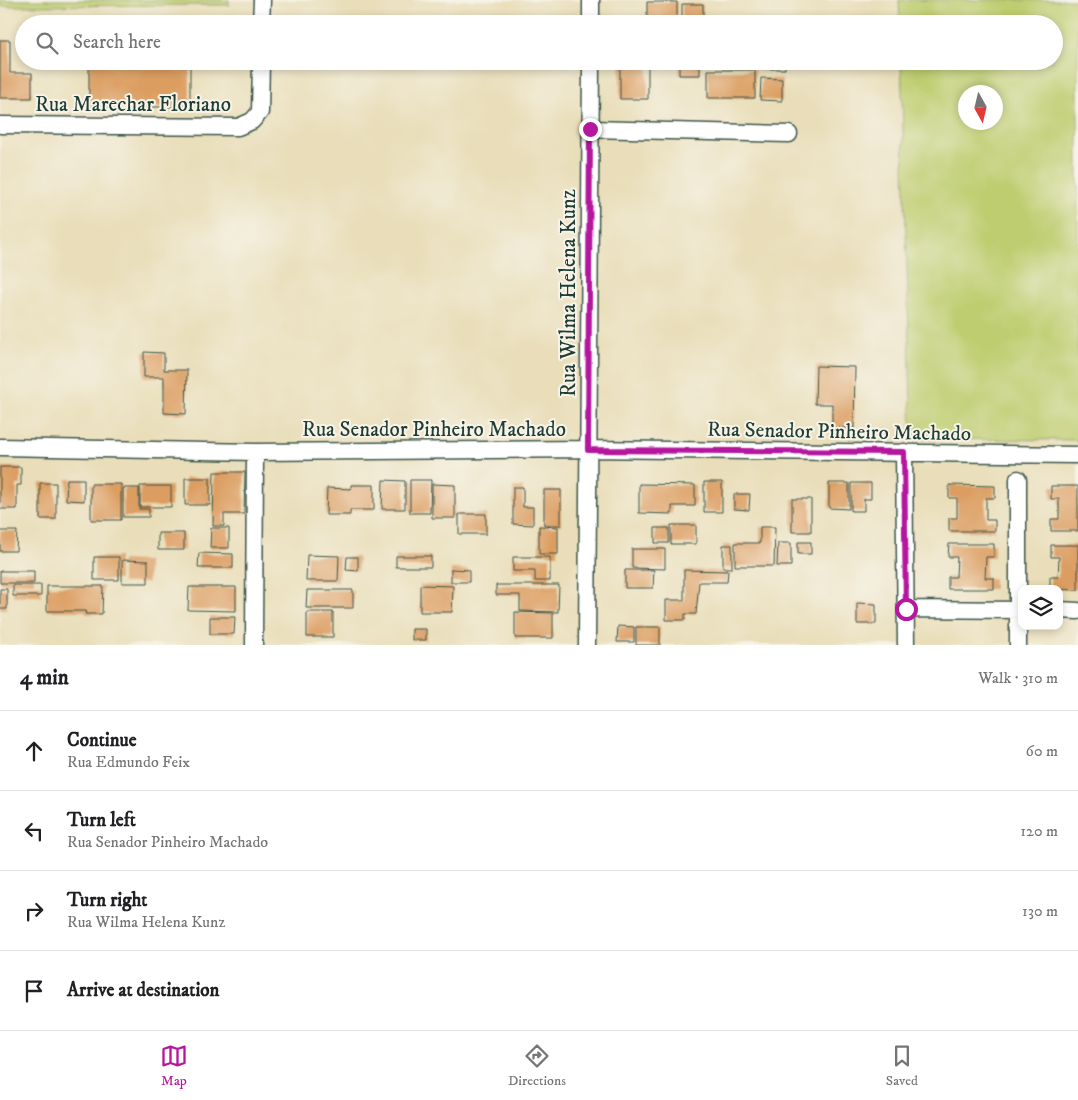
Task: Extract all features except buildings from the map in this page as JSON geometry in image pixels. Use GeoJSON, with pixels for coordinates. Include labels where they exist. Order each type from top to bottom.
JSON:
{"type":"FeatureCollection","features":[{"type":"Feature","properties":{"kind":"street"},"geometry":{"type":"LineString","coordinates":[[261,15],[262,0]]}},
{"type":"Feature","properties":{"kind":"street"},"geometry":{"type":"LineString","coordinates":[[591,0],[591,15]]}},
{"type":"Feature","properties":{"kind":"street","name":"Rua Marechar Floriano"},"geometry":{"type":"LineString","coordinates":[[0,125],[238,127],[252,121],[260,112],[261,70]]}},
{"type":"Feature","properties":{"kind":"street","name":"Rua Wilma Helena Kunz"},"geometry":{"type":"LineString","coordinates":[[587,645],[591,70]]}},
{"type":"Feature","properties":{"kind":"street"},"geometry":{"type":"LineString","coordinates":[[590,129],[789,134]]}},
{"type":"Feature","properties":{"kind":"street","name":"Rua Senador Pinheiro Machado"},"geometry":{"type":"LineString","coordinates":[[0,447],[256,452],[588,450],[1078,455]]}},
{"type":"Feature","properties":{"kind":"street"},"geometry":{"type":"LineString","coordinates":[[254,645],[256,452]]}},
{"type":"Feature","properties":{"kind":"street"},"geometry":{"type":"LineString","coordinates":[[904,452],[906,645]]}},
{"type":"Feature","properties":{"kind":"street"},"geometry":{"type":"LineString","coordinates":[[1018,479],[1020,585]]}},
{"type":"Feature","properties":{"kind":"street"},"geometry":{"type":"LineString","coordinates":[[906,609],[1018,610]]}},
{"type":"Feature","properties":{"kind":"street"},"geometry":{"type":"LineString","coordinates":[[1063,610],[1078,611]]}},
{"type":"Feature","properties":{"kind":"street"},"geometry":{"type":"LineString","coordinates":[[1018,645],[1019,630]]}},
{"type":"Feature","properties":{"kind":"green space"},"geometry":{"type":"Polygon","coordinates":[[[0,0],[229,0],[229,5],[0,6],[0,0]]]}},
{"type":"Feature","properties":{"kind":"green space"},"geometry":{"type":"Polygon","coordinates":[[[899,0],[1078,0],[1078,440],[912,439],[901,70],[1063,70],[1063,15],[900,15],[899,0]]]}},
{"type":"Feature","properties":{"kind":"route"},"geometry":{"type":"LineString","coordinates":[[590,129],[588,450],[904,452],[906,609]]}}]}
